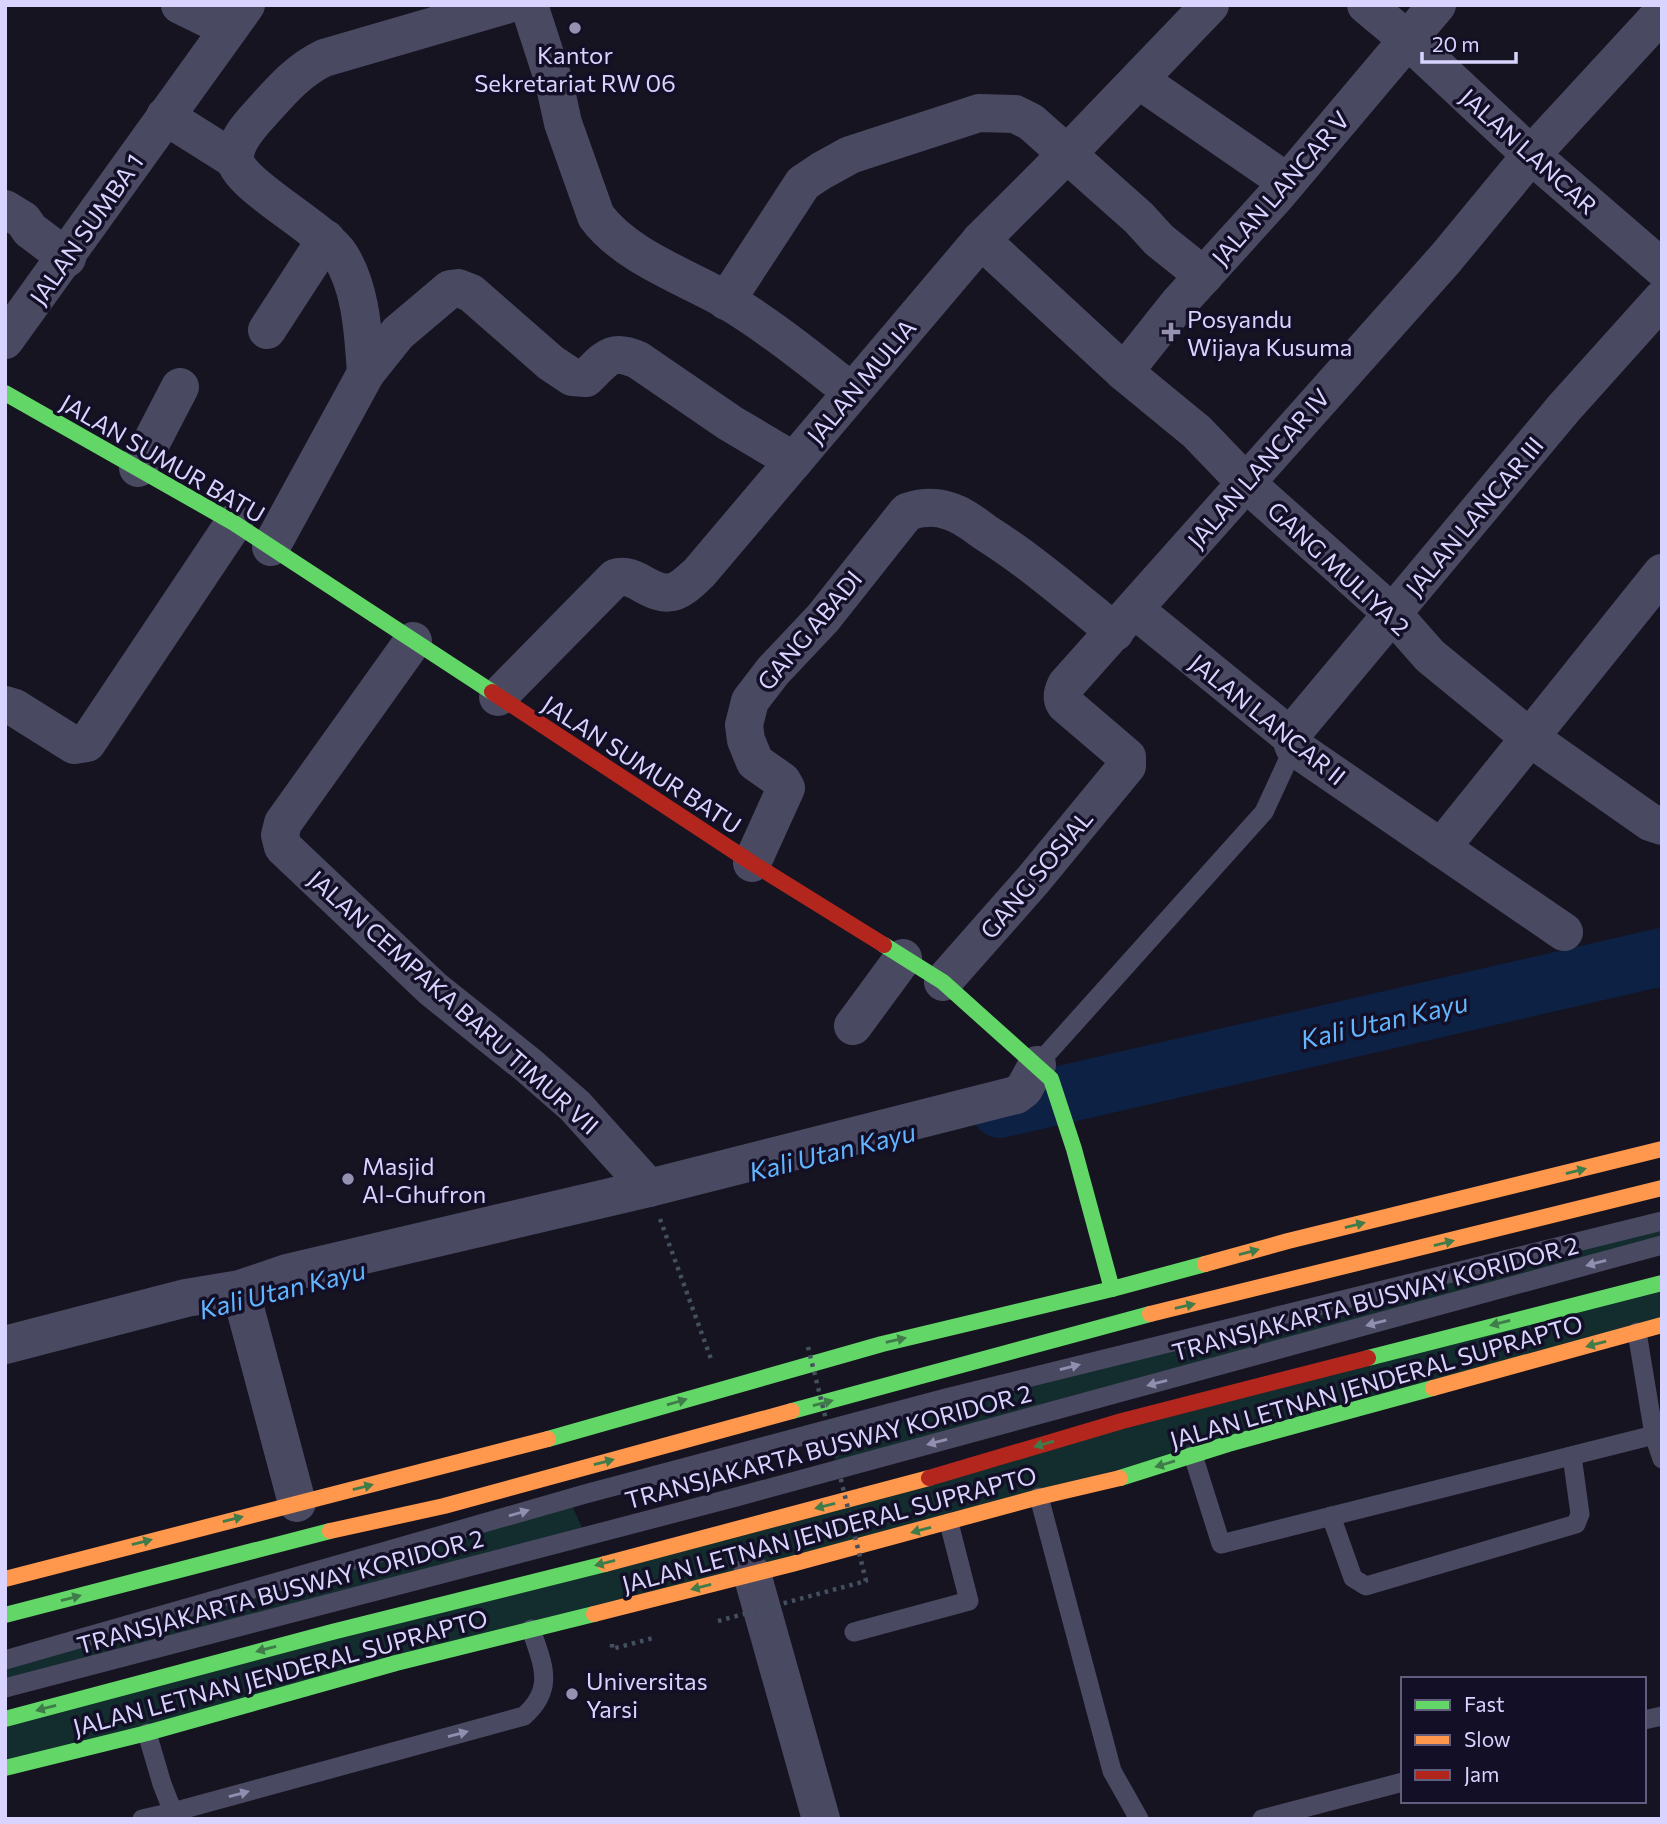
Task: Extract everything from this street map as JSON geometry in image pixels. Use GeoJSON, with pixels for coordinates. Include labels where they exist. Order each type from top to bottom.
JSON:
{"type":"FeatureCollection","features":[{"type":"Feature","properties":{"kind":"main road","name":"JALAN SUMUR BATU"},"geometry":{"type":"LineString","coordinates":[[7,398],[234,523],[752,863],[943,982],[1044,1072]]}},
{"type":"Feature","properties":{"kind":"main road"},"geometry":{"type":"LineString","coordinates":[[1044,1072],[1074,1149],[1112,1289]]}},
{"type":"Feature","properties":{"kind":"main road"},"geometry":{"type":"LineString","coordinates":[[5,1579],[499,1453],[882,1344],[1112,1289],[1288,1241],[1662,1149]]}},
{"type":"Feature","properties":{"kind":"main road"},"geometry":{"type":"LineString","coordinates":[[5,1615],[285,1541],[466,1500],[1127,1320],[1662,1188]]}},
{"type":"Feature","properties":{"kind":"main road"},"geometry":{"type":"LineString","coordinates":[[1288,1241],[1354,1265]]}},
{"type":"Feature","properties":{"kind":"main road","name":"JALAN LETNAN JENDERAL SUPRAPTO"},"geometry":{"type":"LineString","coordinates":[[5,1719],[332,1632],[874,1494],[1122,1421],[1274,1381],[1662,1283]]}},
{"type":"Feature","properties":{"kind":"main road","name":"JALAN LETNAN JENDERAL SUPRAPTO"},"geometry":{"type":"LineString","coordinates":[[5,1768],[148,1733],[396,1663],[1118,1479],[1228,1444],[1662,1325]]}},
{"type":"Feature","properties":{"kind":"main road"},"geometry":{"type":"LineString","coordinates":[[1259,1402],[1274,1381]]}},
{"type":"Feature","properties":{"kind":"main road"},"geometry":{"type":"LineString","coordinates":[[1228,1444],[1243,1423]]}},
{"type":"Feature","properties":{"kind":"main road"},"geometry":{"type":"LineString","coordinates":[[466,1500],[499,1453]]}},
{"type":"Feature","properties":{"kind":"main road"},"geometry":{"type":"LineString","coordinates":[[332,1632],[353,1642]]}},
{"type":"Feature","properties":{"kind":"main road"},"geometry":{"type":"LineString","coordinates":[[374,1652],[396,1663]]}},
{"type":"Feature","properties":{"kind":"street"},"geometry":{"type":"LineString","coordinates":[[180,5],[236,17]]}},
{"type":"Feature","properties":{"kind":"street"},"geometry":{"type":"LineString","coordinates":[[366,373],[363,324],[352,278],[338,253],[326,239],[256,186],[237,167],[237,148],[248,128],[306,66],[324,58],[506,5]]}},
{"type":"Feature","properties":{"kind":"street"},"geometry":{"type":"LineString","coordinates":[[529,5],[554,82],[563,123],[596,216],[611,234],[663,267],[726,301],[786,340],[852,392]]}},
{"type":"Feature","properties":{"kind":"street","name":"JALAN MULIA"},"geometry":{"type":"LineString","coordinates":[[498,697],[615,578],[626,576],[660,592],[670,593],[686,585],[699,573],[981,240],[1210,5]]}},
{"type":"Feature","properties":{"kind":"street","name":"JALAN LANCAR"},"geometry":{"type":"LineString","coordinates":[[1366,5],[1408,40],[1531,155],[1662,268]]}},
{"type":"Feature","properties":{"kind":"street","name":"JALAN LANCAR V"},"geometry":{"type":"LineString","coordinates":[[1124,372],[1437,5]]}},
{"type":"Feature","properties":{"kind":"street","name":"JALAN LANCAR IV"},"geometry":{"type":"LineString","coordinates":[[1128,764],[1127,757],[1062,700],[1066,685],[1446,258],[1531,155],[1662,13]]}},
{"type":"Feature","properties":{"kind":"street","name":"JALAN SUMBA 1"},"geometry":{"type":"LineString","coordinates":[[5,341],[236,17]]}},
{"type":"Feature","properties":{"kind":"street"},"geometry":{"type":"LineString","coordinates":[[1139,80],[1287,182]]}},
{"type":"Feature","properties":{"kind":"street"},"geometry":{"type":"LineString","coordinates":[[726,301],[803,183],[850,155],[979,113],[1015,114],[1031,122],[1139,218],[1159,240],[1204,275]]}},
{"type":"Feature","properties":{"kind":"street"},"geometry":{"type":"LineString","coordinates":[[165,116],[235,160]]}},
{"type":"Feature","properties":{"kind":"street"},"geometry":{"type":"LineString","coordinates":[[5,209],[23,220],[30,230],[66,258]]}},
{"type":"Feature","properties":{"kind":"street"},"geometry":{"type":"LineString","coordinates":[[267,330],[326,239]]}},
{"type":"Feature","properties":{"kind":"street","name":"GANG MULIYA 2"},"geometry":{"type":"LineString","coordinates":[[981,240],[1124,372],[1197,432],[1246,483],[1393,614],[1430,656],[1529,737],[1656,824]]}},
{"type":"Feature","properties":{"kind":"street"},"geometry":{"type":"LineString","coordinates":[[271,547],[366,373],[398,332],[450,289],[458,288],[471,293],[551,363],[572,377],[586,377],[608,357],[626,355],[638,360],[730,423],[793,461]]}},
{"type":"Feature","properties":{"kind":"street","name":"JALAN LANCAR III"},"geometry":{"type":"LineString","coordinates":[[1292,741],[1393,614],[1564,408],[1662,299]]}},
{"type":"Feature","properties":{"kind":"street"},"geometry":{"type":"LineString","coordinates":[[138,468],[180,387]]}},
{"type":"Feature","properties":{"kind":"street","name":"JALAN LANCAR II"},"geometry":{"type":"LineString","coordinates":[[907,512],[920,507],[949,511],[1016,551],[1125,621],[1441,848],[1564,932]]}},
{"type":"Feature","properties":{"kind":"street","name":"GANG ABADI"},"geometry":{"type":"LineString","coordinates":[[752,863],[786,788],[782,780],[755,762],[746,740],[744,725],[750,701],[773,671],[822,618],[907,512]]}},
{"type":"Feature","properties":{"kind":"street"},"geometry":{"type":"LineString","coordinates":[[5,705],[15,708],[74,746],[88,743],[234,523]]}},
{"type":"Feature","properties":{"kind":"street"},"geometry":{"type":"LineString","coordinates":[[1441,848],[1662,573]]}},
{"type":"Feature","properties":{"kind":"street","name":"JALAN CEMPAKA BARU TIMUR VII"},"geometry":{"type":"LineString","coordinates":[[413,641],[283,823],[280,835],[283,847],[433,989],[575,1106],[649,1188]]}},
{"type":"Feature","properties":{"kind":"street","name":"GANG SOSIAL"},"geometry":{"type":"LineString","coordinates":[[943,982],[1033,880],[1128,764]]}},
{"type":"Feature","properties":{"kind":"street"},"geometry":{"type":"LineString","coordinates":[[853,1026],[903,958]]}},
{"type":"Feature","properties":{"kind":"street"},"geometry":{"type":"LineString","coordinates":[[5,1345],[186,1298],[240,1291],[287,1273],[649,1188],[1016,1095],[1044,1072]]}},
{"type":"Feature","properties":{"kind":"street"},"geometry":{"type":"LineString","coordinates":[[240,1291],[253,1331],[296,1503]]}},
{"type":"Feature","properties":{"kind":"street"},"geometry":{"type":"LineString","coordinates":[[752,1574],[821,1819]]}},
{"type":"Feature","properties":{"kind":"lane"},"geometry":{"type":"LineString","coordinates":[[1044,1072],[1264,812],[1292,741]]}},
{"type":"Feature","properties":{"kind":"lane","name":"TRANSJAKARTA BUSWAY KORIDOR 2"},"geometry":{"type":"LineString","coordinates":[[5,1660],[585,1494],[946,1398],[1662,1221]]}},
{"type":"Feature","properties":{"kind":"lane","name":"TRANSJAKARTA BUSWAY KORIDOR 2"},"geometry":{"type":"LineString","coordinates":[[5,1688],[740,1496],[1662,1245]]}},
{"type":"Feature","properties":{"kind":"lane"},"geometry":{"type":"LineString","coordinates":[[1637,1332],[1662,1459]]}},
{"type":"Feature","properties":{"kind":"lane"},"geometry":{"type":"LineString","coordinates":[[1194,1455],[1221,1544],[1658,1434]]}},
{"type":"Feature","properties":{"kind":"lane"},"geometry":{"type":"LineString","coordinates":[[1331,1516],[1353,1578],[1366,1586],[1576,1524],[1580,1514],[1572,1456]]}},
{"type":"Feature","properties":{"kind":"lane"},"geometry":{"type":"LineString","coordinates":[[1039,1497],[1112,1771],[1139,1819]]}},
{"type":"Feature","properties":{"kind":"lane"},"geometry":{"type":"LineString","coordinates":[[854,1632],[969,1601],[949,1522]]}},
{"type":"Feature","properties":{"kind":"lane"},"geometry":{"type":"LineString","coordinates":[[142,1819],[174,1815],[524,1716],[535,1705],[544,1686],[545,1674],[531,1629]]}},
{"type":"Feature","properties":{"kind":"lane"},"geometry":{"type":"LineString","coordinates":[[148,1733],[174,1815]]}},
{"type":"Feature","properties":{"kind":"lane"},"geometry":{"type":"LineString","coordinates":[[1262,1819],[1401,1784]]}},
{"type":"Feature","properties":{"kind":"path"},"geometry":{"type":"LineString","coordinates":[[664,1232],[722,1389]]}},
{"type":"Feature","properties":{"kind":"path"},"geometry":{"type":"LineString","coordinates":[[718,1621],[866,1581],[808,1347]]}},
{"type":"Feature","properties":{"kind":"green space"},"geometry":{"type":"Polygon","coordinates":[[[1662,1221],[1662,1246],[838,1469],[826,1431],[1662,1221]]]}},
{"type":"Feature","properties":{"kind":"green space"},"geometry":{"type":"Polygon","coordinates":[[[1662,1284],[1662,1324],[5,1768],[5,1719],[1662,1284]]]}},
{"type":"Feature","properties":{"kind":"green space"},"geometry":{"type":"Polygon","coordinates":[[[569,1499],[586,1536],[5,1688],[5,1657],[569,1499]]]}},
{"type":"Feature","properties":{"kind":"waterway","name":"Kali Utan Kayu"},"geometry":{"type":"LineString","coordinates":[[1000,1109],[1662,957]]}},
{"type":"Feature","properties":{"kind":"traffic: fast"},"geometry":{"type":"LineString","coordinates":[[5,393],[234,523],[492,692]]}},
{"type":"Feature","properties":{"kind":"traffic: fast"},"geometry":{"type":"LineString","coordinates":[[884,945],[943,982],[1051,1079],[1074,1149],[1112,1289]]}},
{"type":"Feature","properties":{"kind":"traffic: fast"},"geometry":{"type":"LineString","coordinates":[[548,1439],[882,1344],[1205,1264]]}},
{"type":"Feature","properties":{"kind":"traffic: fast"},"geometry":{"type":"LineString","coordinates":[[1368,1358],[1662,1283]]}},
{"type":"Feature","properties":{"kind":"traffic: fast"},"geometry":{"type":"LineString","coordinates":[[792,1411],[1150,1314]]}},
{"type":"Feature","properties":{"kind":"traffic: fast"},"geometry":{"type":"LineString","coordinates":[[1120,1478],[1228,1444],[1433,1388]]}},
{"type":"Feature","properties":{"kind":"traffic: fast"},"geometry":{"type":"LineString","coordinates":[[5,1615],[330,1531]]}},
{"type":"Feature","properties":{"kind":"traffic: fast"},"geometry":{"type":"LineString","coordinates":[[5,1719],[332,1632],[605,1564]]}},
{"type":"Feature","properties":{"kind":"traffic: fast"},"geometry":{"type":"LineString","coordinates":[[5,1768],[147,1733],[396,1663],[594,1614]]}},
{"type":"Feature","properties":{"kind":"traffic: slow"},"geometry":{"type":"LineString","coordinates":[[1205,1264],[1662,1149]]}},
{"type":"Feature","properties":{"kind":"traffic: slow"},"geometry":{"type":"LineString","coordinates":[[1150,1314],[1662,1188]]}},
{"type":"Feature","properties":{"kind":"traffic: slow"},"geometry":{"type":"LineString","coordinates":[[1433,1388],[1662,1325]]}},
{"type":"Feature","properties":{"kind":"traffic: slow"},"geometry":{"type":"LineString","coordinates":[[330,1531],[444,1506],[792,1411]]}},
{"type":"Feature","properties":{"kind":"traffic: slow"},"geometry":{"type":"LineString","coordinates":[[5,1579],[548,1439]]}},
{"type":"Feature","properties":{"kind":"traffic: slow"},"geometry":{"type":"LineString","coordinates":[[605,1564],[929,1478]]}},
{"type":"Feature","properties":{"kind":"traffic: slow"},"geometry":{"type":"LineString","coordinates":[[594,1614],[1120,1478]]}},
{"type":"Feature","properties":{"kind":"traffic: jam"},"geometry":{"type":"LineString","coordinates":[[492,692],[752,863],[884,945]]}},
{"type":"Feature","properties":{"kind":"traffic: jam"},"geometry":{"type":"LineString","coordinates":[[929,1478],[1122,1421],[1368,1358]]}},
{"type":"Feature","properties":{"kind":"place","name":"Kantor Sekretariat RW 06"},"geometry":{"type":"Point","coordinates":[575,28]}},
{"type":"Feature","properties":{"kind":"place","name":"Posyandu Wijaya Kusuma"},"geometry":{"type":"Point","coordinates":[1171,332]}},
{"type":"Feature","properties":{"kind":"place","name":"Masjid Al-Ghufron"},"geometry":{"type":"Point","coordinates":[348,1179]}},
{"type":"Feature","properties":{"kind":"place","name":"Universitas Yarsi"},"geometry":{"type":"Point","coordinates":[572,1694]}}]}
